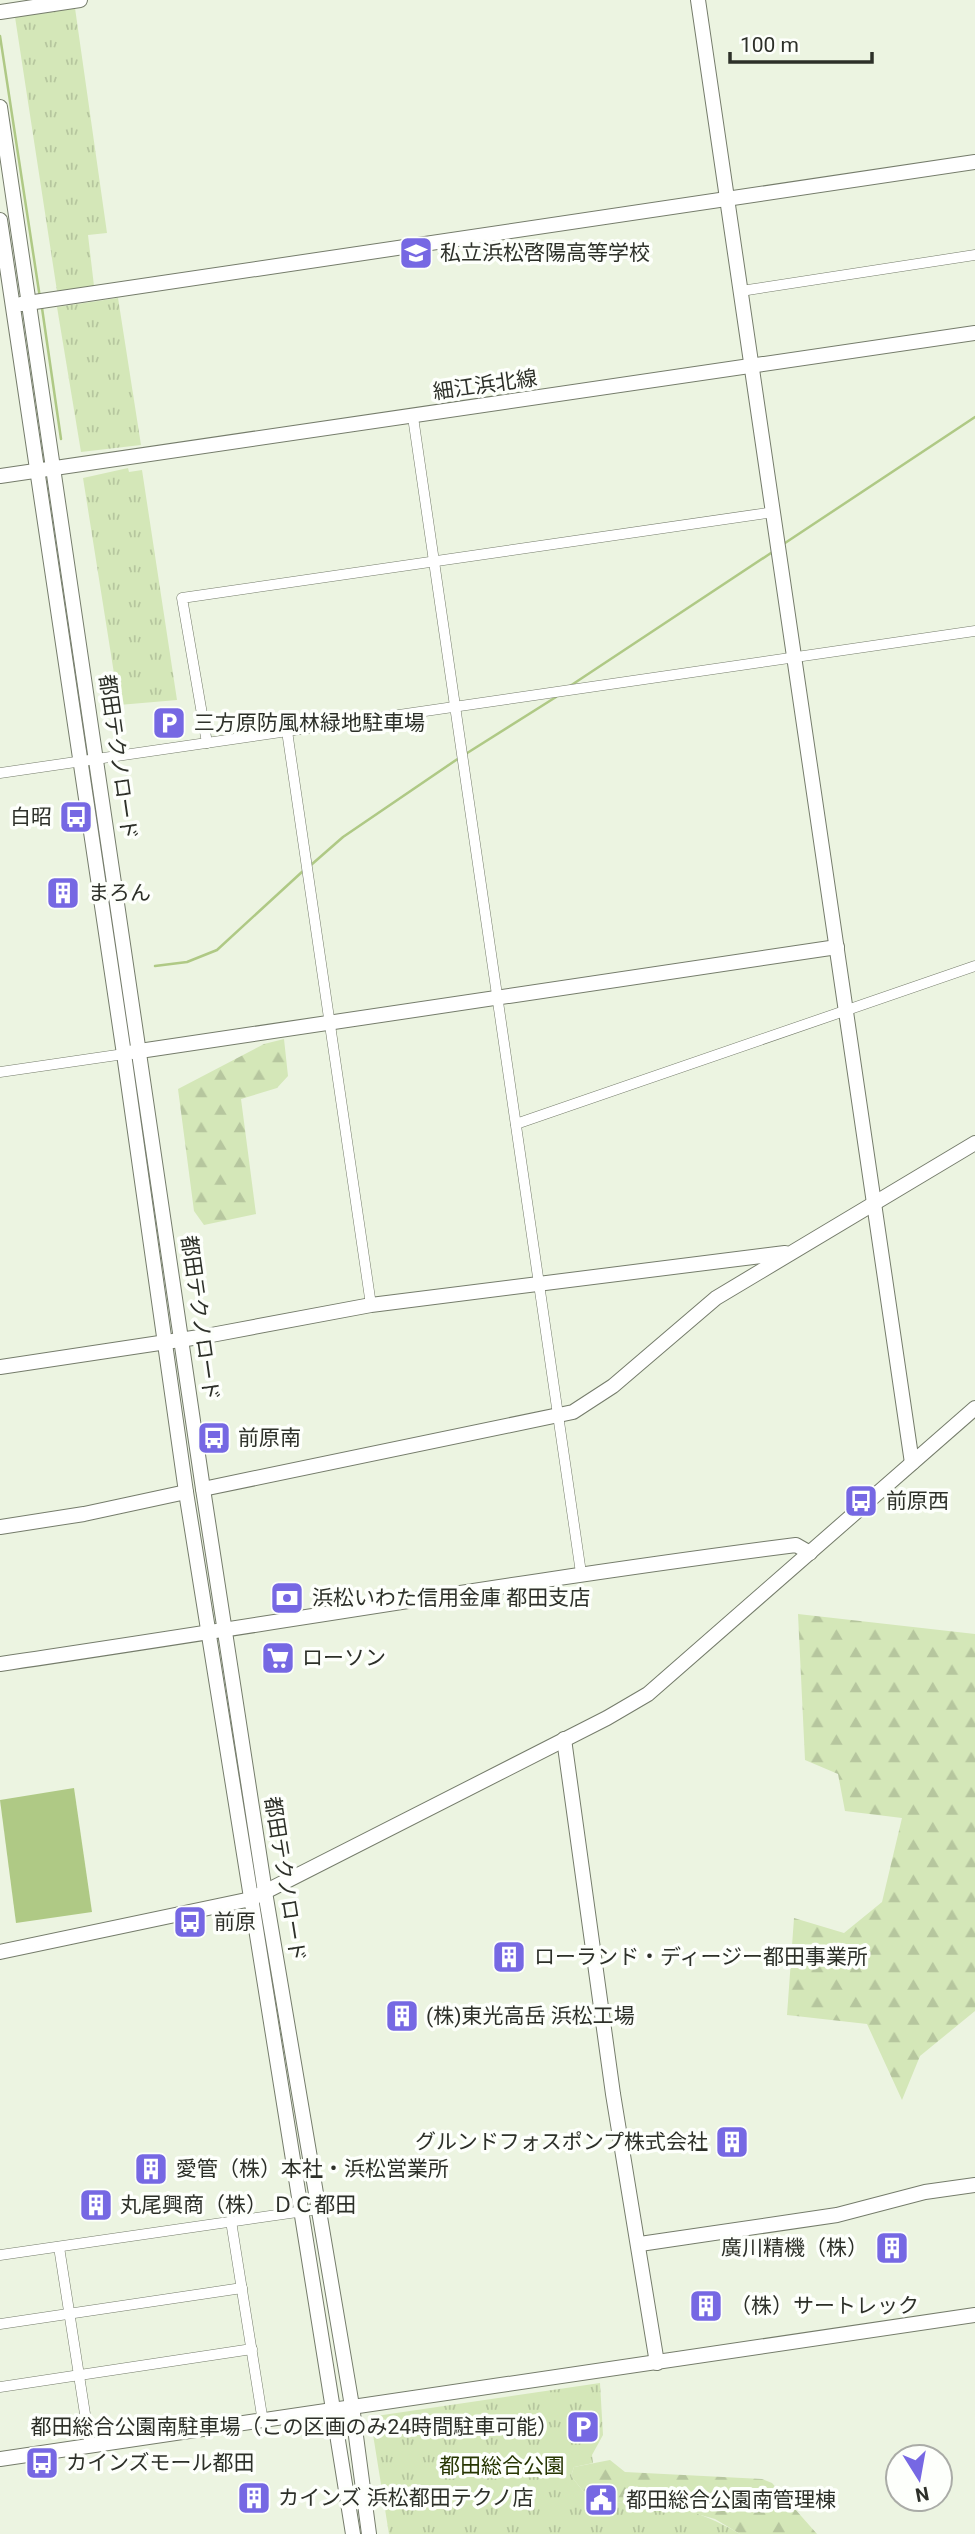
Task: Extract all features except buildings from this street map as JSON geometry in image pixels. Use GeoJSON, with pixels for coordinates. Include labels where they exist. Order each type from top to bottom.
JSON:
{"type":"FeatureCollection","features":[{"type":"Feature","properties":{"kind":"street"},"geometry":{"type":"LineString","coordinates":[[0,12],[79,0]]}},
{"type":"Feature","properties":{"kind":"street"},"geometry":{"type":"LineString","coordinates":[[698,0],[912,1463]]}},
{"type":"Feature","properties":{"kind":"street","name":"都田テクノロード"},"geometry":{"type":"LineString","coordinates":[[0,107],[98,758],[203,1489],[251,1899],[353,2534]]}},
{"type":"Feature","properties":{"kind":"street"},"geometry":{"type":"LineString","coordinates":[[6,306],[975,162]]}},
{"type":"Feature","properties":{"kind":"street","name":"都田テクノロード"},"geometry":{"type":"LineString","coordinates":[[0,220],[6,306],[35,471],[80,761],[186,1492],[218,1632],[265,1892],[352,2406],[369,2534]]}},
{"type":"Feature","properties":{"kind":"street"},"geometry":{"type":"LineString","coordinates":[[741,290],[975,255]]}},
{"type":"Feature","properties":{"kind":"street","name":"細江浜北線"},"geometry":{"type":"LineString","coordinates":[[0,476],[975,333]]}},
{"type":"Feature","properties":{"kind":"street"},"geometry":{"type":"LineString","coordinates":[[413,417],[581,1573]]}},
{"type":"Feature","properties":{"kind":"street"},"geometry":{"type":"LineString","coordinates":[[207,743],[182,598],[774,512]]}},
{"type":"Feature","properties":{"kind":"street"},"geometry":{"type":"LineString","coordinates":[[0,773],[796,660],[975,631]]}},
{"type":"Feature","properties":{"kind":"street"},"geometry":{"type":"LineString","coordinates":[[288,731],[371,1305]]}},
{"type":"Feature","properties":{"kind":"street"},"geometry":{"type":"LineString","coordinates":[[0,1072],[837,947]]}},
{"type":"Feature","properties":{"kind":"street"},"geometry":{"type":"LineString","coordinates":[[516,1124],[975,966]]}},
{"type":"Feature","properties":{"kind":"street"},"geometry":{"type":"LineString","coordinates":[[203,1489],[559,1416],[587,1405],[716,1298],[975,1143]]}},
{"type":"Feature","properties":{"kind":"street"},"geometry":{"type":"LineString","coordinates":[[0,1367],[165,1343],[371,1305],[792,1252]]}},
{"type":"Feature","properties":{"kind":"street"},"geometry":{"type":"LineString","coordinates":[[0,1952],[251,1899],[648,1694],[975,1408]]}},
{"type":"Feature","properties":{"kind":"street"},"geometry":{"type":"LineString","coordinates":[[0,1527],[84,1514],[186,1492]]}},
{"type":"Feature","properties":{"kind":"street"},"geometry":{"type":"LineString","coordinates":[[0,1664],[218,1632],[581,1573],[796,1545],[810,1553]]}},
{"type":"Feature","properties":{"kind":"street"},"geometry":{"type":"LineString","coordinates":[[564,1738],[613,2094],[640,2244],[657,2363]]}},
{"type":"Feature","properties":{"kind":"street"},"geometry":{"type":"LineString","coordinates":[[640,2244],[836,2215],[925,2192],[975,2185]]}},
{"type":"Feature","properties":{"kind":"street"},"geometry":{"type":"LineString","coordinates":[[0,2255],[317,2209]]}},
{"type":"Feature","properties":{"kind":"street"},"geometry":{"type":"LineString","coordinates":[[231,2221],[263,2422]]}},
{"type":"Feature","properties":{"kind":"street"},"geometry":{"type":"LineString","coordinates":[[60,2247],[90,2446]]}},
{"type":"Feature","properties":{"kind":"street"},"geometry":{"type":"LineString","coordinates":[[0,2324],[242,2288]]}},
{"type":"Feature","properties":{"kind":"street"},"geometry":{"type":"LineString","coordinates":[[0,2459],[263,2422],[352,2406],[974,2314]]}},
{"type":"Feature","properties":{"kind":"street"},"geometry":{"type":"LineString","coordinates":[[0,2387],[252,2349]]}},
{"type":"Feature","properties":{"kind":"green space"},"geometry":{"type":"Polygon","coordinates":[[[75,8],[107,233],[88,235],[94,286],[57,291],[15,17],[75,8]]]}},
{"type":"Feature","properties":{"kind":"green space"},"geometry":{"type":"Polygon","coordinates":[[[118,298],[141,445],[81,452],[57,307],[118,298]]]}},
{"type":"Feature","properties":{"kind":"green space"},"geometry":{"type":"Polygon","coordinates":[[[128,468],[129,472],[142,470],[177,700],[119,705],[83,478],[128,468]]]}},
{"type":"Feature","properties":{"kind":"green space"},"geometry":{"type":"Polygon","coordinates":[[[284,1039],[288,1076],[277,1088],[241,1099],[256,1214],[204,1225],[194,1211],[178,1089],[264,1044],[284,1039]]]}},
{"type":"Feature","properties":{"kind":"green space"},"geometry":{"type":"Polygon","coordinates":[[[798,1614],[975,1634],[975,2011],[920,2056],[902,2100],[867,2024],[787,2015],[794,1918],[844,1933],[882,1902],[902,1818],[845,1811],[838,1774],[805,1760],[798,1614]]]}},
{"type":"Feature","properties":{"kind":"green space","name":"都田総合公園"},"geometry":{"type":"Polygon","coordinates":[[[600,2383],[603,2435],[592,2455],[593,2463],[574,2467],[571,2476],[583,2491],[592,2495],[603,2491],[614,2502],[680,2509],[709,2518],[740,2534],[389,2534],[371,2422],[376,2416],[600,2383]]]}},
{"type":"Feature","properties":{"kind":"green space"},"geometry":{"type":"Polygon","coordinates":[[[610,2460],[625,2472],[762,2479],[772,2483],[817,2534],[740,2534],[715,2519],[657,2503],[614,2502],[610,2497],[597,2492],[592,2495],[583,2491],[571,2476],[574,2467],[610,2460]]]}},
{"type":"Feature","properties":{"kind":"shaded area"},"geometry":{"type":"Polygon","coordinates":[[[74,1788],[92,1912],[16,1923],[0,1800],[74,1788]]]}},
{"type":"Feature","properties":{"kind":"waterway"},"geometry":{"type":"LineString","coordinates":[[0,36],[40,298]]}},
{"type":"Feature","properties":{"kind":"waterway"},"geometry":{"type":"LineString","coordinates":[[42,308],[61,439]]}},
{"type":"Feature","properties":{"kind":"waterway"},"geometry":{"type":"LineString","coordinates":[[782,545],[975,417]]}},
{"type":"Feature","properties":{"kind":"waterway"},"geometry":{"type":"LineString","coordinates":[[570,686],[774,551]]}},
{"type":"Feature","properties":{"kind":"waterway"},"geometry":{"type":"LineString","coordinates":[[464,755],[556,697]]}},
{"type":"Feature","properties":{"kind":"waterway"},"geometry":{"type":"LineString","coordinates":[[311,865],[343,837],[459,758]]}},
{"type":"Feature","properties":{"kind":"waterway"},"geometry":{"type":"LineString","coordinates":[[155,966],[187,962],[217,950],[303,871]]}},
{"type":"Feature","properties":{"kind":"place","name":"私立浜松啓陽高等学校"},"geometry":{"type":"Point","coordinates":[416,253]}},
{"type":"Feature","properties":{"kind":"place","name":"三方原防風林緑地駐車場"},"geometry":{"type":"Point","coordinates":[169,723]}},
{"type":"Feature","properties":{"kind":"place","name":"白昭"},"geometry":{"type":"Point","coordinates":[76,817]}},
{"type":"Feature","properties":{"kind":"place","name":"まろん"},"geometry":{"type":"Point","coordinates":[63,893]}},
{"type":"Feature","properties":{"kind":"place","name":"前原南"},"geometry":{"type":"Point","coordinates":[214,1438]}},
{"type":"Feature","properties":{"kind":"place","name":"前原西"},"geometry":{"type":"Point","coordinates":[861,1501]}},
{"type":"Feature","properties":{"kind":"place","name":"浜松いわた信用金庫 都田支店"},"geometry":{"type":"Point","coordinates":[287,1598]}},
{"type":"Feature","properties":{"kind":"place","name":"ローソン"},"geometry":{"type":"Point","coordinates":[278,1658]}},
{"type":"Feature","properties":{"kind":"place","name":"前原"},"geometry":{"type":"Point","coordinates":[190,1922]}},
{"type":"Feature","properties":{"kind":"place","name":"ローランド・ディージー都田事業所"},"geometry":{"type":"Point","coordinates":[509,1957]}},
{"type":"Feature","properties":{"kind":"place","name":"(株)東光高岳 浜松工場"},"geometry":{"type":"Point","coordinates":[402,2016]}},
{"type":"Feature","properties":{"kind":"place","name":"グルンドフォスポンプ株式会社"},"geometry":{"type":"Point","coordinates":[732,2142]}},
{"type":"Feature","properties":{"kind":"place","name":"愛管（株）本社・浜松営業所"},"geometry":{"type":"Point","coordinates":[151,2169]}},
{"type":"Feature","properties":{"kind":"place","name":"丸尾興商（株） ＤＣ都田"},"geometry":{"type":"Point","coordinates":[96,2205]}},
{"type":"Feature","properties":{"kind":"place","name":"廣川精機（株）"},"geometry":{"type":"Point","coordinates":[892,2248]}},
{"type":"Feature","properties":{"kind":"place","name":"（株）サートレック"},"geometry":{"type":"Point","coordinates":[706,2306]}},
{"type":"Feature","properties":{"kind":"place","name":"都田総合公園南駐車場（この区画のみ24時間駐車可能）"},"geometry":{"type":"Point","coordinates":[583,2427]}},
{"type":"Feature","properties":{"kind":"place","name":"カインズモール都田"},"geometry":{"type":"Point","coordinates":[42,2463]}},
{"type":"Feature","properties":{"kind":"place","name":"カインズ 浜松都田テクノ店"},"geometry":{"type":"Point","coordinates":[254,2498]}},
{"type":"Feature","properties":{"kind":"place","name":"都田総合公園南管理棟"},"geometry":{"type":"Point","coordinates":[601,2500]}}]}
